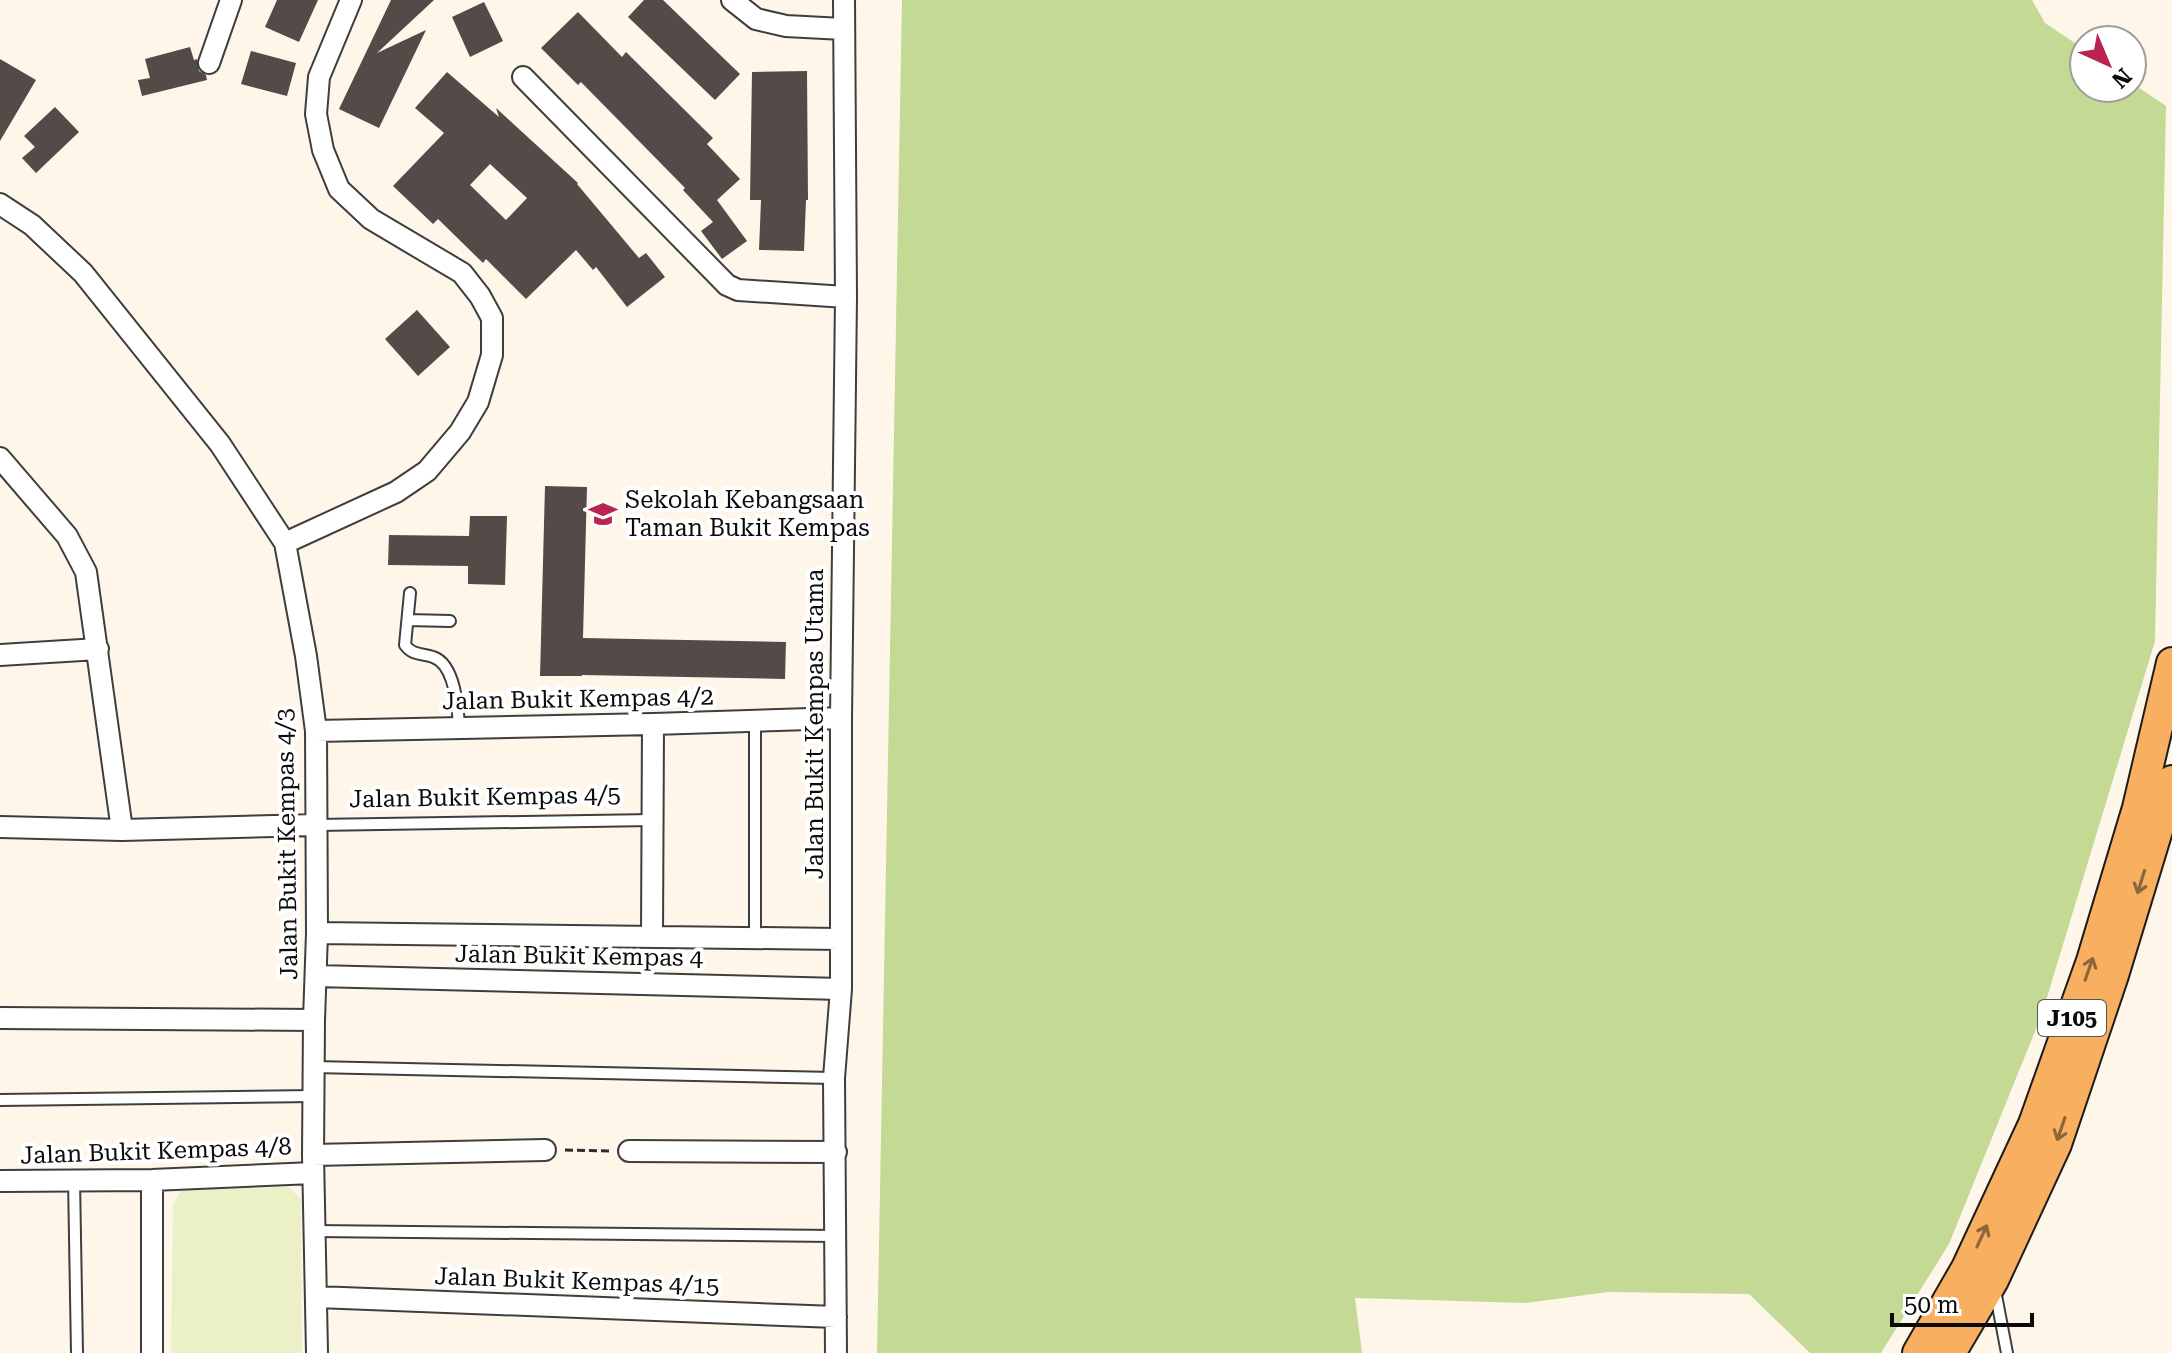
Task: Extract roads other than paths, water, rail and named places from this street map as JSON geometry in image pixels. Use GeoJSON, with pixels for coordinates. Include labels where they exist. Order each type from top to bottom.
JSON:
{"type":"FeatureCollection","features":[{"type":"Feature","properties":{"kind":"main road","name":"J105"},"geometry":{"type":"LineString","coordinates":[[1918,1353],[1967,1268],[2034,1124],[2092,961],[2138,808],[2172,663]]}},
{"type":"Feature","properties":{"kind":"main road","name":"J105"},"geometry":{"type":"LineString","coordinates":[[1950,1353],[1993,1280],[2056,1144],[2160,834],[2172,781]]}},
{"type":"Feature","properties":{"kind":"street"},"geometry":{"type":"LineString","coordinates":[[209,63],[231,0]]}},
{"type":"Feature","properties":{"kind":"street"},"geometry":{"type":"LineString","coordinates":[[285,543],[396,492],[427,471],[460,432],[478,402],[492,355],[492,318],[462,273],[371,219],[339,189],[323,150],[316,114],[319,77],[351,0]]}},
{"type":"Feature","properties":{"kind":"street"},"geometry":{"type":"LineString","coordinates":[[732,0],[756,19],[786,26],[843,29]]}},
{"type":"Feature","properties":{"kind":"street","name":"Jalan Bukit Kempas Utama"},"geometry":{"type":"LineString","coordinates":[[836,1353],[834,1078],[841,989],[846,297],[844,0]]}},
{"type":"Feature","properties":{"kind":"street"},"geometry":{"type":"LineString","coordinates":[[523,77],[727,285],[738,290],[846,297]]}},
{"type":"Feature","properties":{"kind":"street","name":"Jalan Bukit Kempas 4/3"},"geometry":{"type":"LineString","coordinates":[[0,204],[32,225],[83,273],[220,444],[285,543],[316,731],[313,1164],[317,1353]]}},
{"type":"Feature","properties":{"kind":"street"},"geometry":{"type":"LineString","coordinates":[[0,458],[67,536],[86,572],[122,830]]}},
{"type":"Feature","properties":{"kind":"street"},"geometry":{"type":"LineString","coordinates":[[0,655],[98,649]]}},
{"type":"Feature","properties":{"kind":"street","name":"Jalan Bukit Kempas 4/2"},"geometry":{"type":"LineString","coordinates":[[316,731],[841,718]]}},
{"type":"Feature","properties":{"kind":"street"},"geometry":{"type":"LineString","coordinates":[[652,937],[653,724]]}},
{"type":"Feature","properties":{"kind":"street"},"geometry":{"type":"LineString","coordinates":[[0,827],[122,830],[316,825]]}},
{"type":"Feature","properties":{"kind":"street","name":"Jalan Bukit Kempas 4"},"geometry":{"type":"LineString","coordinates":[[317,933],[840,939]]}},
{"type":"Feature","properties":{"kind":"street","name":"Jalan Bukit Kempas 4"},"geometry":{"type":"LineString","coordinates":[[316,976],[841,989]]}},
{"type":"Feature","properties":{"kind":"street"},"geometry":{"type":"LineString","coordinates":[[0,1018],[314,1020]]}},
{"type":"Feature","properties":{"kind":"street","name":"Jalan Bukit Kempas 4/8"},"geometry":{"type":"LineString","coordinates":[[0,1181],[152,1180],[313,1164],[545,1150]]}},
{"type":"Feature","properties":{"kind":"street"},"geometry":{"type":"LineString","coordinates":[[629,1151],[836,1152]]}},
{"type":"Feature","properties":{"kind":"street"},"geometry":{"type":"LineString","coordinates":[[152,1180],[152,1353]]}},
{"type":"Feature","properties":{"kind":"street","name":"Jalan Bukit Kempas 4/15"},"geometry":{"type":"LineString","coordinates":[[317,1297],[836,1317]]}},
{"type":"Feature","properties":{"kind":"lane"},"geometry":{"type":"LineString","coordinates":[[410,593],[405,639],[408,649],[440,661],[456,691],[459,727]]}},
{"type":"Feature","properties":{"kind":"lane"},"geometry":{"type":"LineString","coordinates":[[408,620],[450,621]]}},
{"type":"Feature","properties":{"kind":"lane"},"geometry":{"type":"LineString","coordinates":[[755,721],[755,938]]}},
{"type":"Feature","properties":{"kind":"lane","name":"Jalan Bukit Kempas 4/5"},"geometry":{"type":"LineString","coordinates":[[316,825],[653,820]]}},
{"type":"Feature","properties":{"kind":"lane"},"geometry":{"type":"LineString","coordinates":[[313,1067],[834,1078]]}},
{"type":"Feature","properties":{"kind":"lane"},"geometry":{"type":"LineString","coordinates":[[0,1100],[313,1096]]}},
{"type":"Feature","properties":{"kind":"lane"},"geometry":{"type":"LineString","coordinates":[[74,1179],[77,1353]]}},
{"type":"Feature","properties":{"kind":"lane"},"geometry":{"type":"LineString","coordinates":[[314,1231],[836,1236]]}},
{"type":"Feature","properties":{"kind":"lane"},"geometry":{"type":"LineString","coordinates":[[1993,1280],[2007,1353]]}},
{"type":"Feature","properties":{"kind":"place","name":"Sekolah Kebangsaan Taman Bukit Kempas"},"geometry":{"type":"Point","coordinates":[603,514]}}]}
